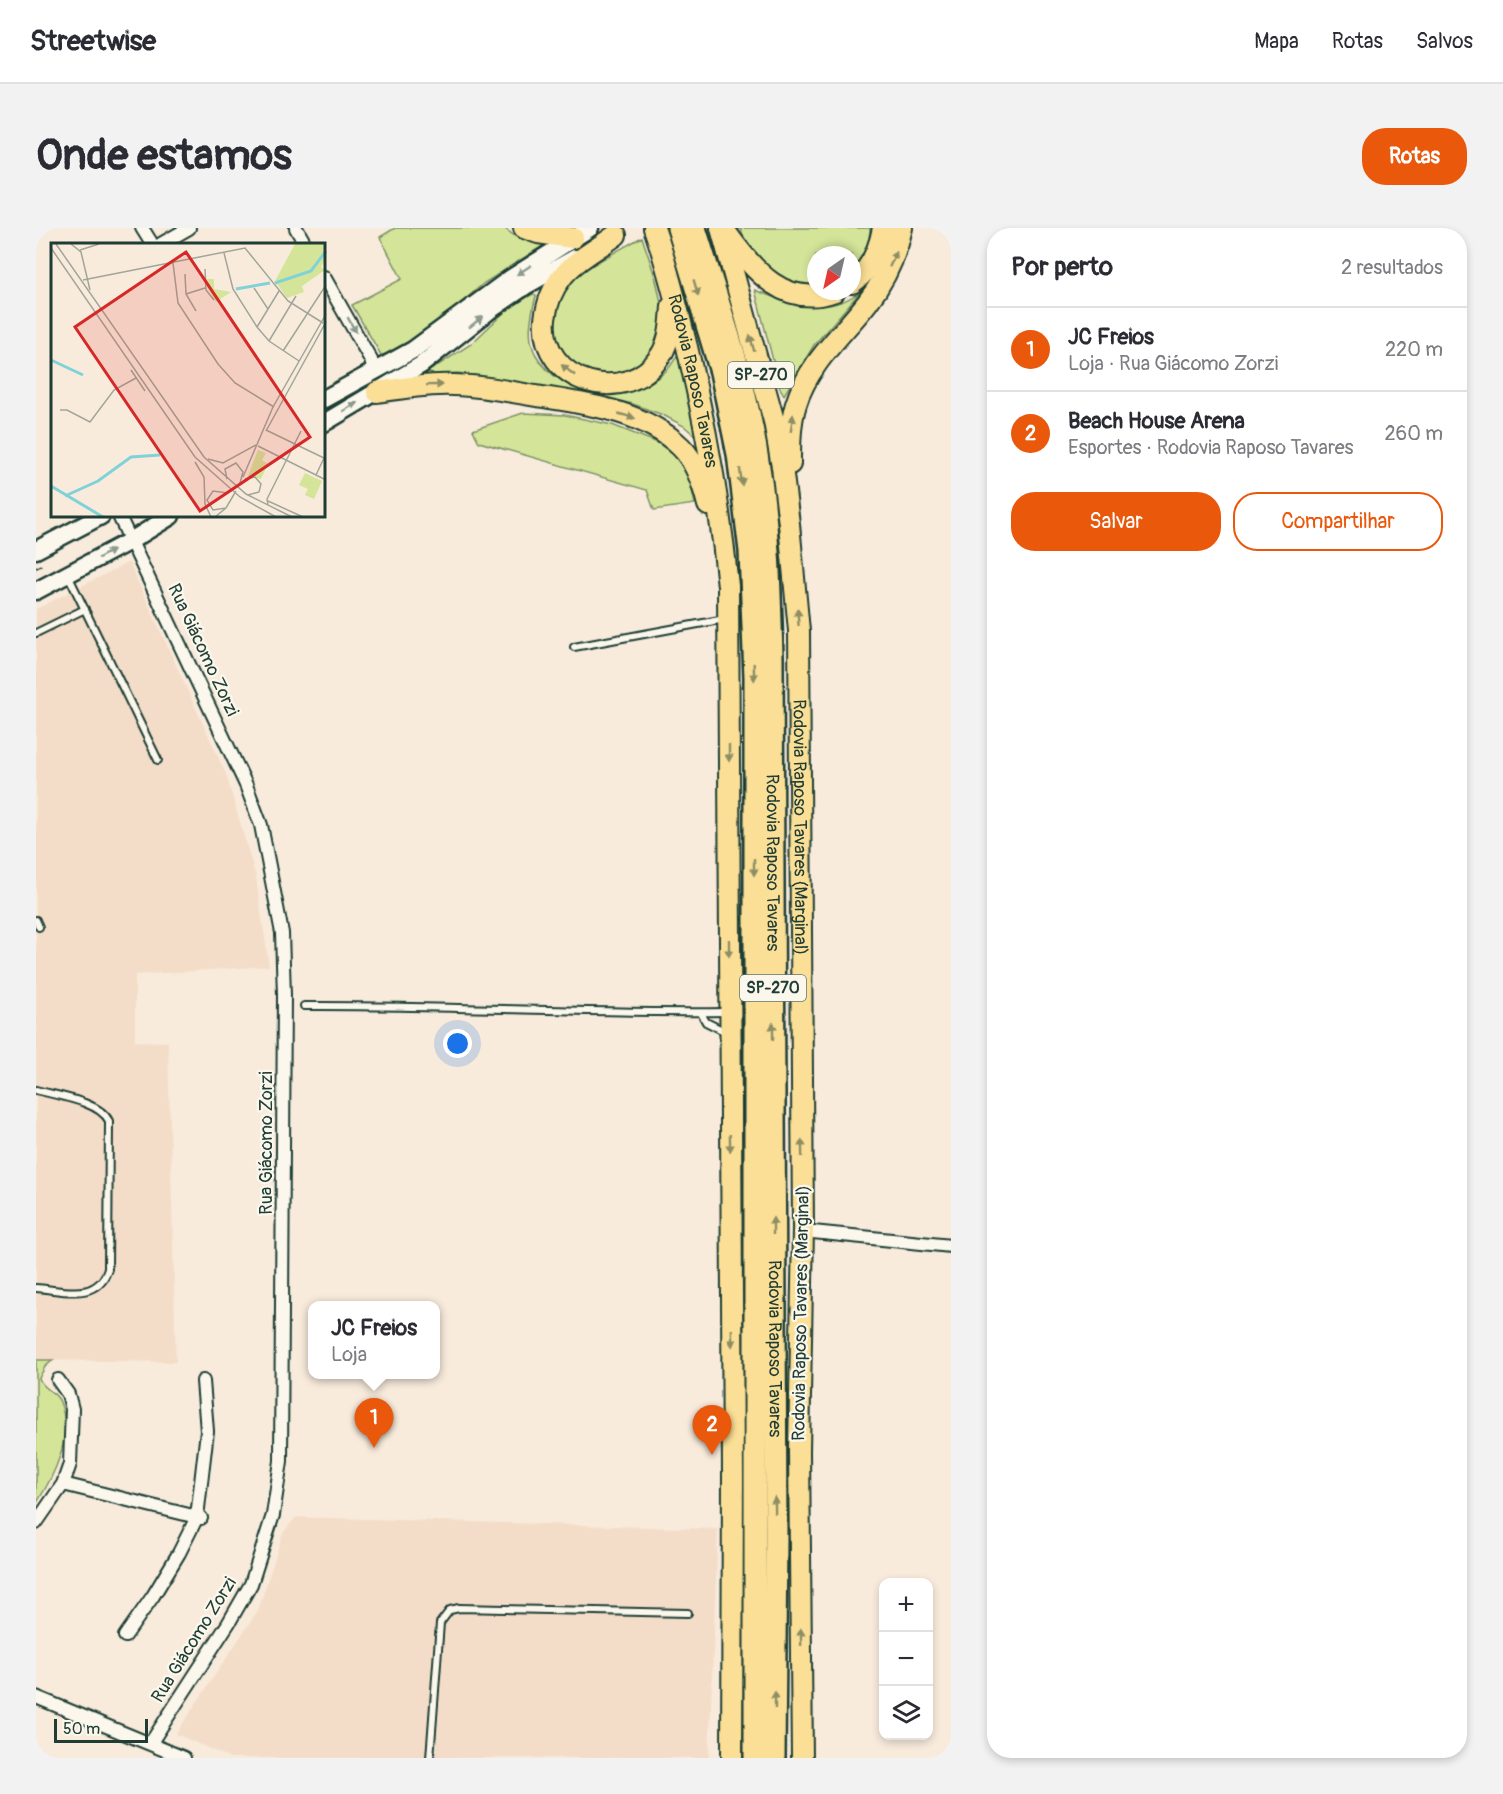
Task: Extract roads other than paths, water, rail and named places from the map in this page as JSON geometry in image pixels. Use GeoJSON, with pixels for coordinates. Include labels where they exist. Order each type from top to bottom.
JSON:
{"type":"FeatureCollection","features":[{"type":"Feature","properties":{"kind":"highway"},"geometry":{"type":"LineString","coordinates":[[524,228],[538,234],[581,233]]}},
{"type":"Feature","properties":{"kind":"highway","name":"Rodovia Raposo Tavares"},"geometry":{"type":"LineString","coordinates":[[654,228],[671,280],[704,417],[722,521],[728,611],[733,1465],[732,1758]]}},
{"type":"Feature","properties":{"kind":"highway"},"geometry":{"type":"LineString","coordinates":[[722,228],[755,271],[768,282],[799,295],[807,295]]}},
{"type":"Feature","properties":{"kind":"highway","name":"Rodovia Raposo Tavares (Marginal)"},"geometry":{"type":"LineString","coordinates":[[722,228],[774,421],[795,573],[799,631],[803,1231],[799,1451],[802,1758]]}},
{"type":"Feature","properties":{"kind":"highway"},"geometry":{"type":"LineString","coordinates":[[861,274],[876,253],[883,228]]}},
{"type":"Feature","properties":{"kind":"highway"},"geometry":{"type":"LineString","coordinates":[[789,524],[790,445],[796,404],[813,369],[868,301],[885,275],[897,251],[902,228]]}},
{"type":"Feature","properties":{"kind":"highway","name":"Rodovia Raposo Tavares"},"geometry":{"type":"LineString","coordinates":[[684,229],[721,372],[738,454],[750,551],[755,677],[755,1758]]}},
{"type":"Feature","properties":{"kind":"highway","name":"Rodovia Raposo Tavares"},"geometry":{"type":"LineString","coordinates":[[684,229],[739,372],[758,460],[769,553],[772,656],[776,1536],[774,1758]]}},
{"type":"Feature","properties":{"kind":"highway"},"geometry":{"type":"LineString","coordinates":[[622,232],[562,276],[546,306],[544,328],[549,348],[561,365],[578,378],[597,385],[617,384],[646,372],[662,353],[670,332],[671,280]]}},
{"type":"Feature","properties":{"kind":"highway"},"geometry":{"type":"LineString","coordinates":[[373,383],[454,385],[499,390],[586,404],[635,418],[653,426],[682,448],[691,460],[704,487],[728,611]]}},
{"type":"Feature","properties":{"kind":"main road"},"geometry":{"type":"LineString","coordinates":[[326,398],[421,365],[489,311],[527,285],[622,232]]}},
{"type":"Feature","properties":{"kind":"main road"},"geometry":{"type":"LineString","coordinates":[[326,421],[413,350],[511,278],[581,233]]}},
{"type":"Feature","properties":{"kind":"main road"},"geometry":{"type":"LineString","coordinates":[[36,550],[97,518]]}},
{"type":"Feature","properties":{"kind":"main road"},"geometry":{"type":"LineString","coordinates":[[36,591],[132,540],[168,518]]}},
{"type":"Feature","properties":{"kind":"street"},"geometry":{"type":"LineString","coordinates":[[142,228],[151,243]]}},
{"type":"Feature","properties":{"kind":"street"},"geometry":{"type":"LineString","coordinates":[[163,243],[189,228]]}},
{"type":"Feature","properties":{"kind":"street"},"geometry":{"type":"LineString","coordinates":[[296,228],[304,243]]}},
{"type":"Feature","properties":{"kind":"street"},"geometry":{"type":"LineString","coordinates":[[326,281],[371,360],[373,383]]}},
{"type":"Feature","properties":{"kind":"street","name":"Rua Giácomo Zorzi"},"geometry":{"type":"LineString","coordinates":[[120,518],[246,785],[261,825],[282,933],[284,995],[283,1363],[281,1461],[276,1496],[251,1584],[228,1624],[150,1744]]}},
{"type":"Feature","properties":{"kind":"street"},"geometry":{"type":"LineString","coordinates":[[803,1231],[951,1246]]}},
{"type":"Feature","properties":{"kind":"street"},"geometry":{"type":"LineString","coordinates":[[36,1523],[63,1484],[70,1464],[72,1409],[68,1394],[58,1380]]}},
{"type":"Feature","properties":{"kind":"street"},"geometry":{"type":"LineString","coordinates":[[125,1636],[164,1579],[199,1518],[207,1431],[203,1381]]}},
{"type":"Feature","properties":{"kind":"street"},"geometry":{"type":"LineString","coordinates":[[63,1484],[199,1518]]}},
{"type":"Feature","properties":{"kind":"street"},"geometry":{"type":"LineString","coordinates":[[36,1696],[184,1758]]}},
{"type":"Feature","properties":{"kind":"lane"},"geometry":{"type":"LineString","coordinates":[[68,574],[158,760]]}},
{"type":"Feature","properties":{"kind":"lane"},"geometry":{"type":"LineString","coordinates":[[36,633],[85,609]]}},
{"type":"Feature","properties":{"kind":"lane"},"geometry":{"type":"LineString","coordinates":[[574,647],[728,611]]}},
{"type":"Feature","properties":{"kind":"lane"},"geometry":{"type":"LineString","coordinates":[[304,1006],[729,1012]]}},
{"type":"Feature","properties":{"kind":"lane"},"geometry":{"type":"LineString","coordinates":[[701,1013],[706,1023],[729,1034]]}},
{"type":"Feature","properties":{"kind":"lane"},"geometry":{"type":"LineString","coordinates":[[36,1090],[96,1107],[105,1114],[109,1121],[109,1167],[108,1269],[105,1280],[96,1288],[82,1292],[36,1288]]}},
{"type":"Feature","properties":{"kind":"lane"},"geometry":{"type":"LineString","coordinates":[[430,1758],[440,1623],[450,1610],[459,1608],[688,1613]]}},
{"type":"Feature","properties":{"kind":"place","name":"JC Freios"},"geometry":{"type":"Point","coordinates":[374,1448]}},
{"type":"Feature","properties":{"kind":"place","name":"Beach House Arena"},"geometry":{"type":"Point","coordinates":[712,1455]}}]}
